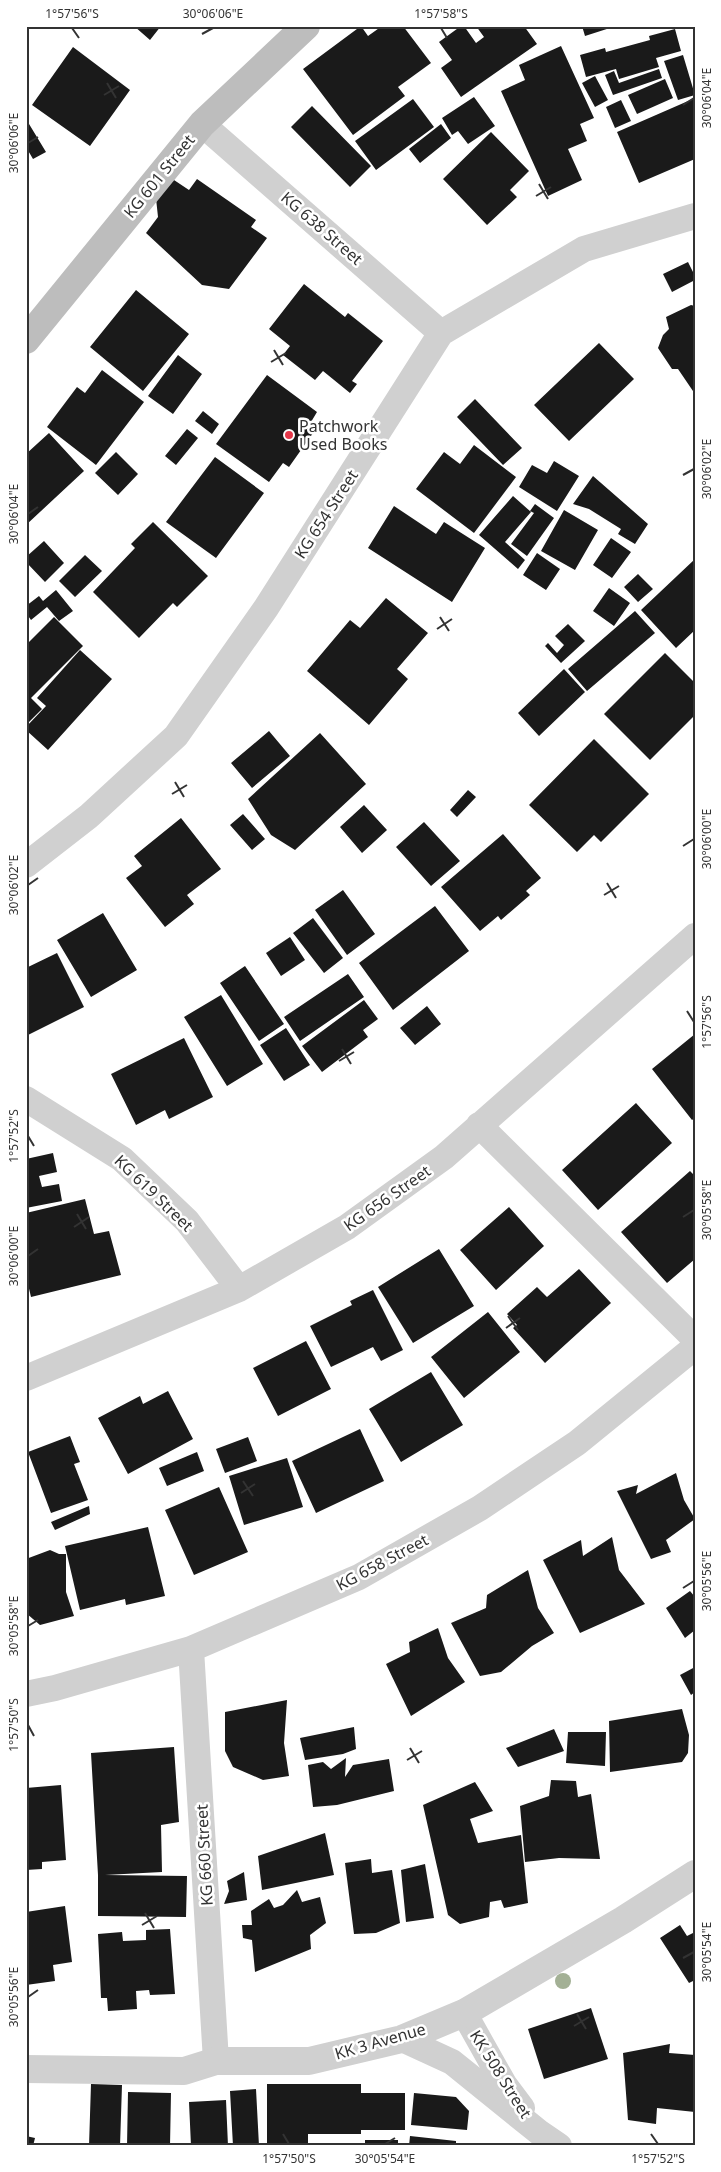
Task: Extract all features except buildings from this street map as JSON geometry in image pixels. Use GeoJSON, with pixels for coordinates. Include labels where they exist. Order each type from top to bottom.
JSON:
{"type":"FeatureCollection","features":[{"type":"Feature","properties":{"kind":"main road","name":"KG 601 Street"},"geometry":{"type":"LineString","coordinates":[[26,340],[202,124],[306,26]]}},
{"type":"Feature","properties":{"kind":"street","name":"KG 638 Street"},"geometry":{"type":"LineString","coordinates":[[202,124],[441,333]]}},
{"type":"Feature","properties":{"kind":"street","name":"KG 654 Street"},"geometry":{"type":"LineString","coordinates":[[26,865],[89,816],[176,736],[266,608],[441,333],[584,249],[695,216]]}},
{"type":"Feature","properties":{"kind":"street","name":"KG 656 Street"},"geometry":{"type":"LineString","coordinates":[[26,1378],[239,1289],[347,1226],[444,1157],[695,936]]}},
{"type":"Feature","properties":{"kind":"street","name":"KG 619 Street"},"geometry":{"type":"LineString","coordinates":[[26,1099],[122,1159],[187,1221],[239,1289]]}},
{"type":"Feature","properties":{"kind":"street"},"geometry":{"type":"LineString","coordinates":[[479,1125],[695,1339]]}},
{"type":"Feature","properties":{"kind":"street","name":"KG 658 Street"},"geometry":{"type":"LineString","coordinates":[[26,1694],[55,1688],[192,1649],[359,1577],[480,1508],[577,1443],[695,1347]]}},
{"type":"Feature","properties":{"kind":"street","name":"KG 660 Street"},"geometry":{"type":"LineString","coordinates":[[192,1649],[216,2061]]}},
{"type":"Feature","properties":{"kind":"street","name":"KK 3 Avenue"},"geometry":{"type":"LineString","coordinates":[[26,2069],[184,2071],[216,2061],[309,2061],[402,2039],[464,2013],[623,1920],[695,1874]]}},
{"type":"Feature","properties":{"kind":"street","name":"KK 508 Street"},"geometry":{"type":"LineString","coordinates":[[464,2013],[504,2084],[549,2140]]}},
{"type":"Feature","properties":{"kind":"street","name":"KK 508 Street"},"geometry":{"type":"LineString","coordinates":[[402,2039],[452,2062],[549,2140]]}},
{"type":"Feature","properties":{"kind":"place","name":"Patchwork Used Books"},"geometry":{"type":"Point","coordinates":[289,435]}}]}
